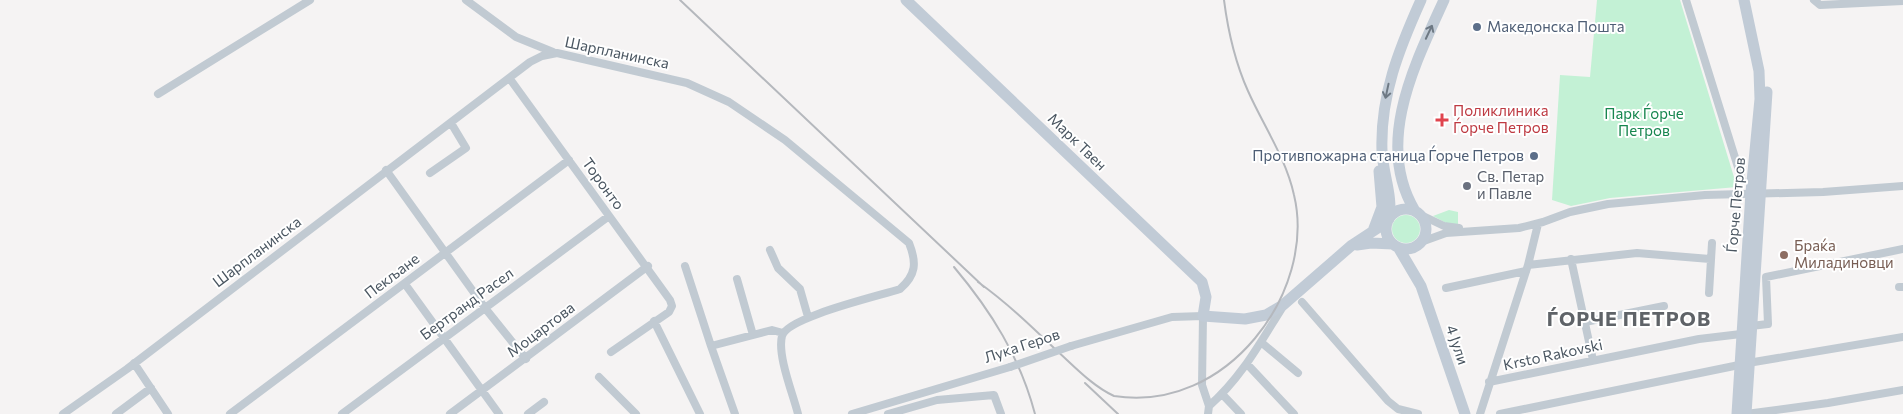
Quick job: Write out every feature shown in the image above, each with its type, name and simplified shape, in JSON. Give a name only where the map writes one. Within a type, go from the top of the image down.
[{"type":"street","points":[[158,94],[310,0]]},
{"type":"street","points":[[466,0],[516,37],[557,53]]},
{"type":"street","name":"Марк Твен","points":[[906,0],[1202,282],[1206,297],[1203,316]]},
{"type":"street","points":[[1372,231],[1382,207],[1379,170],[1388,86],[1397,56],[1421,0]]},
{"type":"street","points":[[1419,243],[1426,227],[1407,198],[1399,175],[1399,131],[1412,73],[1444,0]]},
{"type":"street","points":[[1686,0],[1742,180]]},
{"type":"street","name":"Ѓорче Петров","points":[[1737,414],[1751,326],[1760,99],[1759,71],[1744,0]]},
{"type":"street","name":"Ѓорче Петров","points":[[1746,414],[1742,334],[1756,192],[1768,100],[1758,28],[1751,0]]},
{"type":"street","points":[[1814,0],[1820,5],[1903,0]]},
{"type":"street","name":"Шарпланинска","points":[[64,414],[510,78],[536,59],[557,53],[687,83],[729,102],[785,140],[909,244],[914,256],[914,266],[911,280],[900,289],[808,317],[789,326],[782,333]]},
{"type":"street","name":"Торонто","points":[[510,78],[609,216],[648,266],[670,300],[672,306],[669,312],[654,321]]},
{"type":"street","points":[[430,173],[466,148],[451,123]]},
{"type":"street","points":[[1382,152],[1390,197],[1387,234],[1396,246],[1409,249],[1419,243],[1446,233],[1519,228],[1538,224],[1570,212],[1608,204],[1756,192],[1823,192],[1903,186]]},
{"type":"street","name":"Пекљане","points":[[230,414],[569,160]]},
{"type":"street","points":[[386,170],[485,308],[526,359]]},
{"type":"street","points":[[1388,221],[1400,210],[1418,213],[1444,226],[1473,230]]},
{"type":"street","name":"Бертранд Расел","points":[[342,414],[609,216]]},
{"type":"street","name":"Лука Геров","points":[[852,414],[1071,346],[1172,318],[1203,316],[1246,319],[1266,316],[1283,305],[1344,252],[1388,221]]},
{"type":"street","points":[[1480,414],[1527,268],[1538,224]]},
{"type":"street","name":"Лука Геров","points":[[1344,252],[1362,243],[1396,246]]},
{"type":"street","name":"4 Јули","points":[[1419,243],[1416,263],[1421,286],[1465,414]]},
{"type":"street","points":[[1709,293],[1712,243]]},
{"type":"street","name":"4 Јули","points":[[1396,246],[1421,286]]},
{"type":"street","points":[[1751,326],[1768,324],[1766,277],[1903,249]]},
{"type":"street","points":[[770,250],[778,268],[800,288],[808,317]]},
{"type":"street","points":[[1446,288],[1571,259],[1637,253],[1710,258]]},
{"type":"street","points":[[1571,259],[1593,360]]},
{"type":"street","name":"Моцартова","points":[[450,414],[648,266]]},
{"type":"street","points":[[685,266],[735,414]]},
{"type":"street","points":[[738,279],[752,335]]},
{"type":"street","points":[[405,284],[499,414]]},
{"type":"street","points":[[1302,302],[1398,412],[1418,414]]},
{"type":"street","points":[[1208,410],[1247,364],[1262,343],[1283,305]]},
{"type":"street","points":[[1585,322],[1664,306]]},
{"type":"street","points":[[1203,316],[1202,386],[1208,410]]},
{"type":"street","points":[[611,352],[654,321],[700,414]]},
{"type":"street","points":[[711,346],[772,330],[782,333],[782,352],[798,414]]},
{"type":"street","name":"Krsto Rakovski","points":[[1489,382],[1699,339],[1742,334]]},
{"type":"street","points":[[1500,414],[1744,364],[1903,338]]},
{"type":"street","points":[[1262,343],[1298,373]]},
{"type":"street","points":[[134,363],[168,414]]},
{"type":"street","points":[[1247,364],[1294,414]]},
{"type":"street","points":[[599,377],[636,414]]},
{"type":"street","points":[[116,414],[151,388]]},
{"type":"street","points":[[1746,414],[1828,403],[1903,390]]},
{"type":"street","points":[[1222,394],[1241,414]]},
{"type":"street","points":[[888,414],[937,400],[994,395],[1000,414]]},
{"type":"street","points":[[528,414],[544,402]]},
{"type":"green space","name":"Парк Ѓорче Петров","points":[[1597,0],[1680,0],[1737,187],[1610,198],[1571,206],[1552,200],[1560,75],[1590,77]]},
{"type":"green space","points":[[1449,210],[1458,212],[1458,224],[1448,224],[1433,216]]},
{"type":"green space","points":[[1406,215],[1416,219],[1420,229],[1416,239],[1406,243],[1396,239],[1392,229],[1396,219]]},
{"type":"railway","points":[[680,0],[984,287]]},
{"type":"railway","points":[[978,282],[1018,314],[1083,375],[1098,387],[1114,396],[1155,396],[1193,386],[1227,366],[1255,338],[1277,306],[1291,269],[1298,232],[1294,195],[1286,168],[1239,69],[1230,35],[1224,0]]},
{"type":"railway","points":[[954,267],[992,318],[1013,354],[1029,393],[1035,414]]},
{"type":"railway","points":[[1085,383],[1118,414]]},
{"type":"place","name":"Македонска Пошта","points":[[1477,27]]},
{"type":"place","name":"Поликлиника Ѓорче Петров","points":[[1442,120]]},
{"type":"place","name":"Противпожарна станица Ѓорче Петров","points":[[1534,156]]},
{"type":"place","name":"Св. Петар и Павле","points":[[1467,186]]},
{"type":"place","name":"Браќа Миладиновци","points":[[1784,255]]},
{"type":"district","name":"ЃОРЧЕ ПЕТРОВ","points":[[1629,319]]}]
